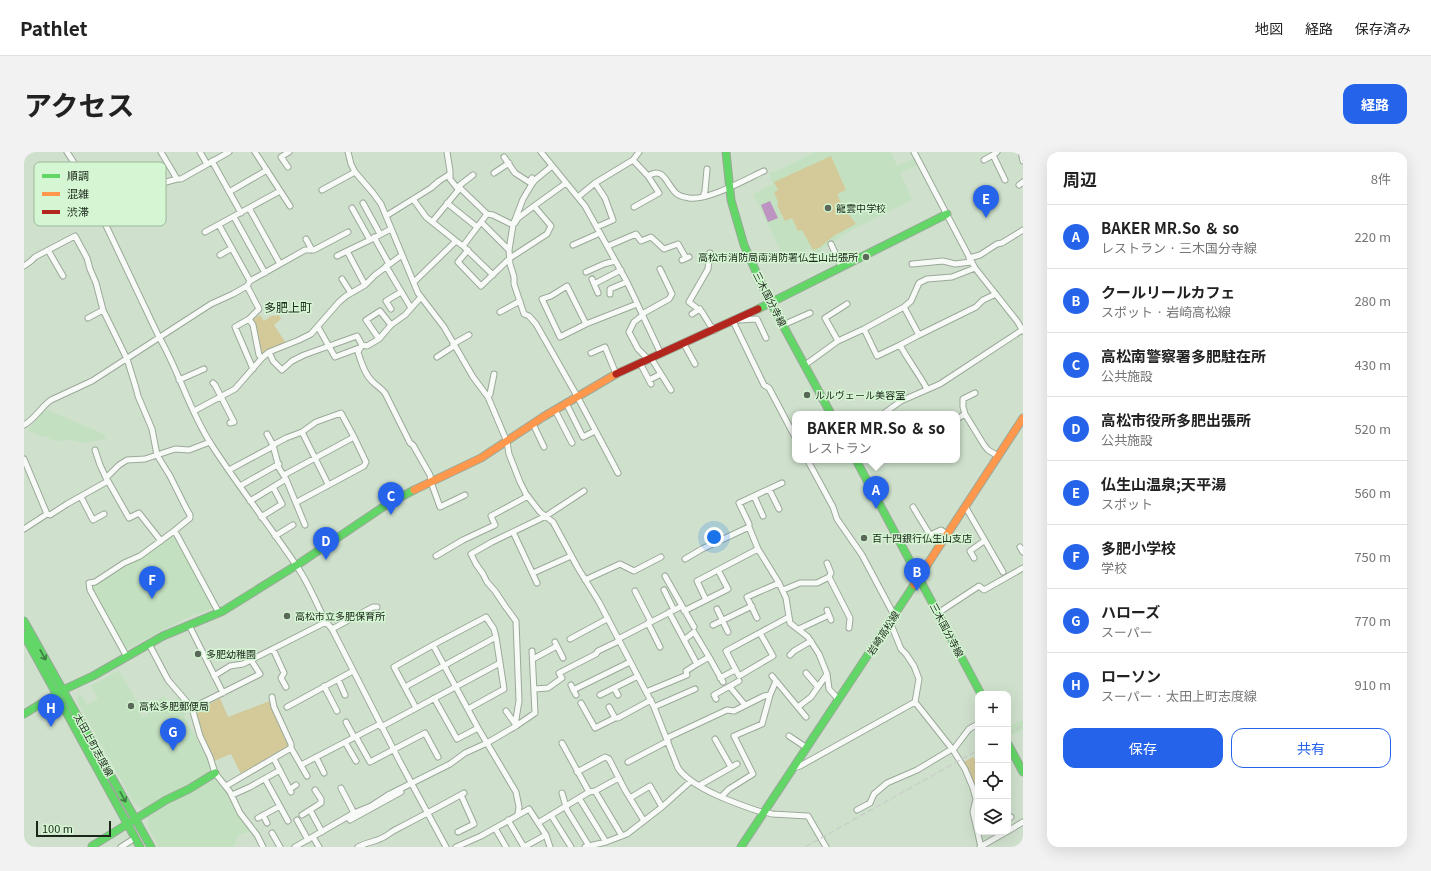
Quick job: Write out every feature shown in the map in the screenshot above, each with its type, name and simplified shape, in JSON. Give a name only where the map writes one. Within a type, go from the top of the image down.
[{"type":"main road","name":"三木国分寺線","points":[[726,152],[729,187],[737,224],[744,245],[783,326],[829,411]]},
{"type":"main road","points":[[25,713],[63,690],[93,676],[149,644],[219,613],[296,565],[386,505],[482,458],[577,396],[616,374],[715,330],[947,214]]},
{"type":"main road","name":"岩崎高松線","points":[[741,847],[1023,418]]},
{"type":"main road","name":"三木国分寺線","points":[[858,463],[979,691]]},
{"type":"main road","name":"太田上町志度線","points":[[24,621],[151,847]]},
{"type":"main road","name":"太田上町志度線","points":[[24,635],[140,847]]},
{"type":"main road","points":[[1011,750],[1023,772]]},
{"type":"main road","points":[[92,846],[166,800],[189,789],[215,773]]},
{"type":"street","points":[[67,152],[74,162]]},
{"type":"street","points":[[161,152],[177,179]]},
{"type":"street","points":[[200,152],[229,192],[241,213]]},
{"type":"street","points":[[166,182],[181,179],[209,163],[220,154],[229,152]]},
{"type":"street","points":[[255,152],[290,206]]},
{"type":"street","points":[[288,167],[281,157],[289,152]]},
{"type":"street","points":[[348,152],[355,172],[381,204],[421,297],[444,327],[473,377],[488,397],[507,442],[509,454],[520,482],[540,512],[558,528],[571,556],[608,619],[651,700],[681,773],[691,781],[721,797],[764,812],[772,814],[808,816],[826,847]]},
{"type":"street","points":[[447,152],[450,179],[459,189],[487,214],[513,225]]},
{"type":"street","points":[[578,197],[595,183],[633,160],[639,152]]},
{"type":"street","points":[[888,411],[901,402],[940,384],[1023,330],[1018,321],[970,260],[914,152]]},
{"type":"street","points":[[1021,152],[1023,161]]},
{"type":"street","points":[[542,153],[578,197],[597,227],[621,270],[661,354]]},
{"type":"street","points":[[984,160],[993,154],[1005,180]]},
{"type":"street","points":[[504,157],[515,172],[529,182],[532,178],[551,165]]},
{"type":"street","points":[[633,160],[648,176],[659,193],[634,207]]},
{"type":"street","points":[[494,173],[509,163]]},
{"type":"street","points":[[551,165],[532,184],[523,199],[513,225],[509,250],[514,284],[524,314],[529,316],[536,324],[577,396],[618,473]]},
{"type":"street","points":[[703,197],[707,169]]},
{"type":"street","points":[[229,192],[267,170]]},
{"type":"street","points":[[648,176],[653,172],[658,173],[662,175],[676,194],[692,198],[703,197],[764,171]]},
{"type":"street","points":[[322,190],[355,172]]},
{"type":"street","points":[[386,216],[450,174]]},
{"type":"street","points":[[432,222],[459,189],[460,185],[472,175]]},
{"type":"street","points":[[513,225],[518,218],[566,183]]},
{"type":"street","points":[[595,183],[605,198],[613,220],[597,227]]},
{"type":"street","points":[[205,232],[280,191]]},
{"type":"street","points":[[413,199],[426,218],[465,248],[493,275]]},
{"type":"street","points":[[363,203],[380,234]]},
{"type":"street","points":[[447,203],[477,227]]},
{"type":"street","points":[[487,214],[477,227],[458,262],[481,286],[510,258],[547,234],[551,226],[534,206]]},
{"type":"street","points":[[249,208],[280,264]]},
{"type":"street","points":[[352,208],[372,239],[411,308]]},
{"type":"street","points":[[234,217],[265,273]]},
{"type":"street","points":[[481,222],[509,250]]},
{"type":"street","points":[[219,225],[232,248],[259,309],[249,319],[235,327],[253,369]]},
{"type":"street","points":[[106,226],[210,442],[296,565],[326,622],[332,629],[393,750],[446,847]]},
{"type":"street","points":[[337,256],[391,229]]},
{"type":"street","points":[[912,264],[943,261],[955,264],[970,260],[1023,230]]},
{"type":"street","points":[[24,425],[28,423],[51,400],[92,381],[139,350],[160,339],[211,304],[234,294],[248,283],[305,250],[312,250],[348,232]]},
{"type":"street","points":[[608,246],[635,232],[642,243],[651,237],[664,249],[678,244],[686,258]]},
{"type":"street","points":[[573,245],[579,239],[600,233]]},
{"type":"street","points":[[24,266],[35,257],[75,236],[87,258],[96,283],[103,310],[127,359],[138,396],[152,429],[157,455],[170,476],[190,515],[190,518],[140,556],[124,563],[95,582],[89,583],[90,590],[127,657]]},
{"type":"street","points":[[306,239],[312,250]]},
{"type":"street","points":[[414,282],[456,241]]},
{"type":"street","points":[[831,244],[841,266]]},
{"type":"street","points":[[220,255],[232,248]]},
{"type":"street","points":[[48,250],[63,276]]},
{"type":"street","points":[[347,252],[365,285]]},
{"type":"street","points":[[710,253],[708,269],[689,302],[700,309],[715,330]]},
{"type":"street","points":[[194,411],[222,398],[236,389],[262,358],[269,352],[311,334],[339,302],[365,285],[387,265],[402,255]]},
{"type":"street","points":[[586,272],[615,261]]},
{"type":"street","points":[[805,365],[838,341],[864,329],[904,307],[912,301],[919,283],[927,279],[952,277],[975,268]]},
{"type":"street","points":[[660,269],[672,294],[669,299],[642,314],[634,322],[629,332],[638,349],[650,359],[671,390]]},
{"type":"street","points":[[598,293],[593,282],[621,270]]},
{"type":"street","points":[[342,279],[351,293]]},
{"type":"street","points":[[610,294],[610,289],[627,282]]},
{"type":"street","points":[[586,324],[567,286],[551,296],[542,299],[560,337],[586,324],[637,304]]},
{"type":"street","points":[[391,309],[386,301],[401,292]]},
{"type":"street","points":[[864,329],[877,356],[976,307],[983,300],[996,294]]},
{"type":"street","points":[[318,327],[335,357],[367,346],[379,339],[391,325],[405,315],[421,297]]},
{"type":"street","points":[[500,312],[520,301]]},
{"type":"street","points":[[838,341],[825,318],[847,304]]},
{"type":"street","points":[[904,307],[919,335]]},
{"type":"street","points":[[692,314],[700,309]]},
{"type":"street","points":[[88,318],[103,310]]},
{"type":"street","points":[[379,339],[366,320],[380,311],[391,325]]},
{"type":"street","points":[[783,326],[810,312]]},
{"type":"street","points":[[249,319],[262,358]]},
{"type":"street","points":[[766,338],[757,319],[734,320],[764,385],[769,388],[792,431]]},
{"type":"street","points":[[437,357],[469,335]]},
{"type":"street","points":[[269,352],[274,361],[282,370],[292,361],[304,355],[357,336],[361,347],[358,352],[361,362],[372,381],[385,393],[410,443],[413,445],[430,475],[440,507],[465,495]]},
{"type":"street","points":[[684,344],[695,364]]},
{"type":"street","points":[[900,344],[910,363],[918,372],[927,389]]},
{"type":"street","points":[[591,353],[605,348],[616,374]]},
{"type":"street","points":[[640,363],[650,382],[661,374]]},
{"type":"street","points":[[179,380],[204,369]]},
{"type":"street","points":[[488,397],[494,374]]},
{"type":"street","points":[[213,383],[216,385],[234,422],[230,423]]},
{"type":"street","points":[[975,393],[963,400],[965,414],[988,450],[998,456]]},
{"type":"street","points":[[566,403],[584,437],[595,431]]},
{"type":"street","points":[[555,410],[572,444]]},
{"type":"street","points":[[229,470],[286,438],[302,432],[316,422],[342,413],[366,462],[364,466],[297,502]]},
{"type":"street","points":[[960,417],[965,414]]},
{"type":"street","points":[[533,424],[544,447]]},
{"type":"street","points":[[302,432],[328,484]]},
{"type":"street","points":[[267,434],[297,502],[305,525]]},
{"type":"street","points":[[250,501],[273,487],[285,477],[354,437]]},
{"type":"street","points":[[24,529],[47,514],[50,515],[81,497],[107,479],[118,465],[127,460],[145,459],[175,449],[190,450],[210,442]]},
{"type":"street","points":[[95,450],[107,479],[129,518],[139,513],[161,541]]},
{"type":"street","points":[[24,459],[47,514]]},
{"type":"street","points":[[811,463],[833,507],[837,519],[862,555],[894,615]]},
{"type":"street","points":[[240,486],[279,464]]},
{"type":"street","points":[[782,483],[739,503],[749,524],[748,527],[758,549],[783,590],[792,625],[808,637],[827,674],[829,688],[839,700]]},
{"type":"street","points":[[261,517],[282,504],[273,487]]},
{"type":"street","points":[[769,489],[779,508]]},
{"type":"street","points":[[516,726],[518,701],[516,621],[495,590],[487,582],[471,554],[492,542],[546,516],[584,491]]},
{"type":"street","points":[[436,556],[495,525],[491,516],[528,496]]},
{"type":"street","points":[[754,496],[763,516]]},
{"type":"street","points":[[81,497],[93,520],[104,514]]},
{"type":"street","points":[[965,506],[1003,572]]},
{"type":"street","points":[[913,507],[930,535],[941,530],[947,534]]},
{"type":"street","points":[[275,536],[292,525]]},
{"type":"street","points":[[685,559],[702,549],[748,527]]},
{"type":"street","points":[[174,531],[193,562],[219,613]]},
{"type":"street","points":[[514,534],[537,583]]},
{"type":"street","points":[[974,558],[970,551],[984,541]]},
{"type":"street","points":[[706,600],[697,582],[758,549]]},
{"type":"street","points":[[533,573],[571,556]]},
{"type":"street","points":[[585,580],[620,564],[634,571],[662,557]]},
{"type":"street","points":[[827,563],[831,573],[830,577],[850,618],[848,628]]},
{"type":"street","points":[[938,613],[979,586],[984,590],[1023,568]]},
{"type":"street","points":[[535,689],[548,688],[562,678],[559,673],[672,611],[706,600],[728,589],[718,570]]},
{"type":"street","points":[[664,576],[694,627]]},
{"type":"street","points":[[783,590],[800,583],[817,583],[830,577]]},
{"type":"street","points":[[757,618],[747,597],[779,583]]},
{"type":"street","points":[[664,590],[684,640],[696,664]]},
{"type":"street","points":[[635,591],[660,647]]},
{"type":"street","points":[[332,629],[374,606],[377,607]]},
{"type":"street","points":[[714,626],[752,606]]},
{"type":"street","points":[[717,609],[728,632]]},
{"type":"street","points":[[799,629],[829,615]]},
{"type":"street","points":[[416,708],[394,667],[486,617],[494,629],[496,637],[504,689],[468,709]]},
{"type":"street","points":[[760,633],[773,656],[739,676],[726,652],[760,633],[789,617]]},
{"type":"street","points":[[570,639],[608,619]]},
{"type":"street","points":[[214,676],[230,666],[243,664],[326,622]]},
{"type":"street","points":[[890,622],[901,649],[914,666],[919,679],[915,702],[953,749],[965,769],[976,799]]},
{"type":"street","points":[[189,625],[223,693]]},
{"type":"street","points":[[684,640],[694,632],[721,680],[735,670]]},
{"type":"street","points":[[405,688],[496,637]]},
{"type":"street","points":[[790,655],[794,651],[811,642]]},
{"type":"street","points":[[149,644],[168,680],[192,708],[200,736],[210,757],[215,773],[232,795],[240,813],[257,835],[262,847]]},
{"type":"street","points":[[533,659],[556,644],[563,658]]},
{"type":"street","points":[[433,645],[478,728],[516,792],[520,807],[518,814]]},
{"type":"street","points":[[273,649],[284,673],[281,678],[286,687]]},
{"type":"street","points":[[350,820],[450,764],[465,753],[487,743],[535,713],[532,651]]},
{"type":"street","points":[[646,692],[687,675],[686,671],[709,657]]},
{"type":"street","points":[[192,708],[260,674],[251,660]]},
{"type":"street","points":[[573,690],[630,662]]},
{"type":"street","points":[[301,765],[416,708],[500,663]]},
{"type":"street","points":[[287,707],[304,699],[304,694],[324,686],[353,671]]},
{"type":"street","points":[[806,673],[818,688]]},
{"type":"street","points":[[798,707],[811,697],[827,674]]},
{"type":"street","points":[[600,695],[638,676]]},
{"type":"street","points":[[772,676],[806,717]]},
{"type":"street","points":[[338,679],[346,695]]},
{"type":"street","points":[[721,797],[729,789],[753,774],[734,736],[762,724],[776,681]]},
{"type":"street","points":[[716,699],[714,695],[739,682]]},
{"type":"street","points":[[324,686],[337,711]]},
{"type":"street","points":[[730,687],[745,705]]},
{"type":"street","points":[[614,688],[618,695]]},
{"type":"street","points":[[654,707],[695,689]]},
{"type":"street","points":[[628,762],[667,740],[727,710],[734,711],[764,696],[770,696]]},
{"type":"street","points":[[272,697],[274,707],[291,748],[307,776]]},
{"type":"street","points":[[434,698],[457,739],[478,728]]},
{"type":"street","points":[[581,703],[595,728],[618,718],[651,700]]},
{"type":"street","points":[[793,768],[800,766],[915,702]]},
{"type":"street","points":[[609,707],[615,718]]},
{"type":"street","points":[[506,711],[516,726]]},
{"type":"street","points":[[346,722],[370,762],[425,733],[438,757]]},
{"type":"street","points":[[857,810],[870,803],[874,794],[887,783],[917,770],[953,749],[969,729],[975,726]]},
{"type":"street","points":[[789,736],[807,748]]},
{"type":"street","points":[[715,739],[731,767]]},
{"type":"street","points":[[345,742],[356,761]]},
{"type":"street","points":[[562,743],[577,772],[592,791],[622,836]]},
{"type":"street","points":[[226,786],[291,748]]},
{"type":"street","points":[[316,757],[324,773]]},
{"type":"street","points":[[577,772],[605,758],[609,758],[644,821]]},
{"type":"street","points":[[274,759],[290,791],[296,785]]},
{"type":"street","points":[[700,785],[737,764]]},
{"type":"street","points":[[232,795],[280,770]]},
{"type":"street","points":[[538,823],[592,791],[619,778]]},
{"type":"street","points":[[265,779],[288,821]]},
{"type":"street","points":[[562,793],[566,806],[587,846],[606,842],[622,836],[662,807],[691,781]]},
{"type":"street","points":[[295,847],[354,813],[371,806],[388,795],[412,785]]},
{"type":"street","points":[[630,798],[650,786],[662,807]]},
{"type":"street","points":[[341,788],[354,813]]},
{"type":"street","points":[[302,815],[321,803],[321,799],[315,790]]},
{"type":"street","points":[[358,847],[385,836],[463,794],[474,824],[458,832]]},
{"type":"street","points":[[580,798],[606,842]]},
{"type":"street","points":[[267,823],[261,817],[280,806]]},
{"type":"street","points":[[456,847],[481,836],[528,809],[546,835],[550,847]]},
{"type":"street","points":[[310,810],[322,832]]},
{"type":"street","points":[[551,815],[571,847]]},
{"type":"street","points":[[297,820],[319,847]]},
{"type":"street","points":[[508,820],[524,847],[546,835]]},
{"type":"street","points":[[1011,829],[1023,822]]},
{"type":"street","points":[[495,828],[506,847]]},
{"type":"street","points":[[272,833],[280,847]]},
{"type":"street","points":[[979,835],[981,847],[1000,835]]},
{"type":"street","points":[[121,847],[135,838]]},
{"type":"shaded area","name":"龍雲中学校","points":[[815,152],[891,152],[897,166],[915,158],[919,165],[900,172],[912,200],[846,233],[817,253],[809,248],[786,262],[753,194],[773,184],[769,173],[781,169]]},
{"type":"shaded area","points":[[831,156],[846,190],[837,194],[844,210],[856,224],[835,235],[819,248],[813,250],[802,230],[798,231],[792,218],[785,221],[777,205],[778,202],[774,192],[778,190],[774,182]]},
{"type":"shaded area","points":[[770,201],[778,218],[768,222],[761,205]]},
{"type":"shaded area","points":[[260,315],[264,321],[271,316],[279,315],[281,319],[274,325],[286,343],[262,355],[252,320]]},
{"type":"shaded area","points":[[45,409],[104,434],[106,439],[85,443],[71,440],[52,440],[27,430]]},
{"type":"shaded area","points":[[171,535],[175,536],[213,608],[186,618],[125,650],[91,590],[90,584],[98,583],[107,575]]},
{"type":"shaded area","points":[[119,670],[140,707],[142,718],[149,714],[146,706],[164,696],[169,703],[178,698],[187,713],[184,715],[208,761],[214,779],[227,792],[240,818],[252,831],[238,835],[234,847],[159,847],[149,829],[148,819],[141,808],[134,803],[77,701],[80,693],[87,705],[98,699],[91,685]]},
{"type":"shaded area","points":[[220,698],[228,717],[270,701],[289,747],[241,774],[231,754],[214,761],[201,736],[195,712]]},
{"type":"shaded area","points":[[1023,720],[1023,730],[1011,735],[1011,726]]},
{"type":"shaded area","points":[[973,757],[975,759],[975,791],[962,763]]},
{"type":"railway","points":[[1011,732],[1023,726]]},
{"type":"railway","points":[[805,847],[975,752]]},
{"type":"traffic: fast","points":[[726,152],[731,200],[744,245],[766,294],[829,411]]},
{"type":"traffic: fast","points":[[758,309],[947,214]]},
{"type":"traffic: fast","points":[[858,463],[979,691]]},
{"type":"traffic: fast","points":[[24,714],[63,690],[93,676],[163,636],[223,611],[300,563],[386,505],[414,490]]},
{"type":"traffic: fast","points":[[741,847],[914,585]]},
{"type":"traffic: fast","points":[[24,621],[151,847]]},
{"type":"traffic: fast","points":[[24,635],[140,847]]},
{"type":"traffic: fast","points":[[1011,750],[1023,772]]},
{"type":"traffic: fast","points":[[92,846],[166,800],[189,789],[215,773]]},
{"type":"traffic: slow","points":[[414,490],[481,458],[543,417],[616,374]]},
{"type":"traffic: slow","points":[[914,585],[1023,418]]},
{"type":"traffic: jam","points":[[616,374],[758,309]]},
{"type":"place","name":"龍雲中学校","points":[[828,208]]},
{"type":"place","name":"仏生山温泉;天平湯","points":[[986,218]]},
{"type":"place","name":"高松市消防局南消防署仏生山出張所","points":[[866,257]]},
{"type":"place","name":"ルルヴェール美容室","points":[[807,395]]},
{"type":"place","name":"BAKER MR.So ＆ so","points":[[876,509]]},
{"type":"place","name":"高松南警察署多肥駐在所","points":[[391,515]]},
{"type":"place","name":"百十四銀行仏生山支店","points":[[864,538]]},
{"type":"place","name":"高松市役所多肥出張所","points":[[326,560]]},
{"type":"place","name":"クールリールカフェ","points":[[917,591]]},
{"type":"place","name":"多肥小学校","points":[[152,599]]},
{"type":"place","name":"高松市立多肥保育所","points":[[287,616]]},
{"type":"place","name":"多肥幼稚園","points":[[198,654]]},
{"type":"place","name":"高松多肥郵便局","points":[[131,706]]},
{"type":"place","name":"ローソン","points":[[51,727]]},
{"type":"place","name":"ハローズ","points":[[173,751]]},
{"type":"district","name":"多肥上町","points":[[288,308]]}]
